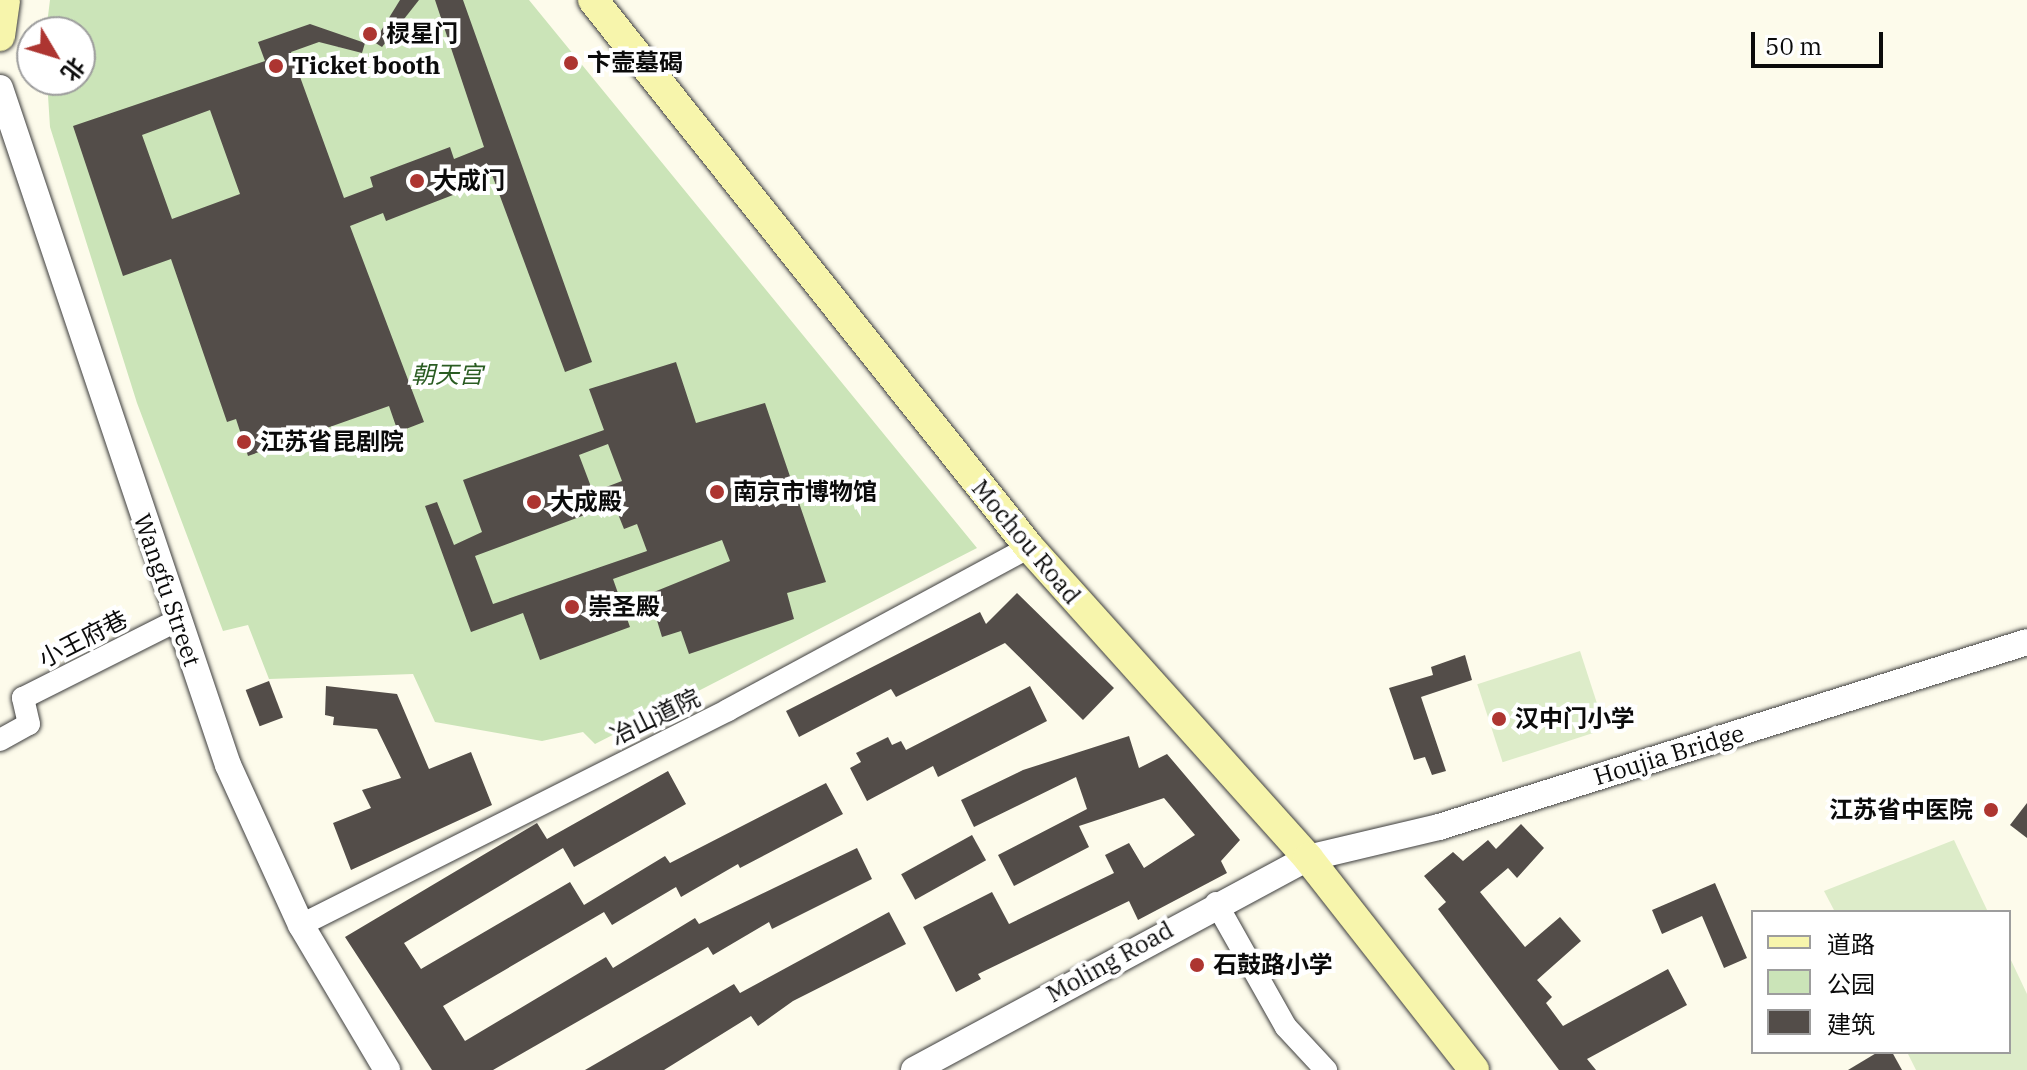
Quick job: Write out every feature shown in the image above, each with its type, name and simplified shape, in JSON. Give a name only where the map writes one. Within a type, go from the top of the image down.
[{"type":"main road","name":"Mochou Road","points":[[593,0],[1029,547],[1308,858],[1474,1070]]},
{"type":"main road","points":[[0,36],[4,1]]},
{"type":"street","name":"Wangfu Street","points":[[0,88],[176,621],[228,765],[301,925],[387,1070]]},
{"type":"street","name":"冶山道院","points":[[301,925],[728,710],[1029,547]]},
{"type":"street","name":"小王府巷","points":[[0,740],[29,724],[23,698],[176,621]]},
{"type":"street","name":"Houjia Bridge","points":[[1308,858],[1439,827],[2027,642]]},
{"type":"street","name":"Moling Road","points":[[914,1070],[1216,903],[1308,858]]},
{"type":"street","points":[[1216,903],[1286,1027],[1326,1070]]},
{"type":"green space","name":"朝天宫","points":[[50,0],[529,0],[977,548],[595,744],[583,732],[542,741],[435,722],[413,674],[269,679],[248,625],[223,631],[137,403],[50,127],[48,96],[96,96],[96,16],[48,16]]},
{"type":"green space","points":[[1580,651],[1605,729],[1503,762],[1477,684]]},
{"type":"green space","points":[[1954,840],[1987,910],[1834,910],[1824,891]]},
{"type":"green space","points":[[2011,960],[2027,994],[2027,1070],[1916,1070],[1908,1054],[2011,1054]]},
{"type":"building","points":[[400,0],[419,0],[382,47],[374,42]]},
{"type":"building","points":[[435,0],[463,0],[592,362],[565,372],[491,172],[464,184],[466,190],[386,221],[383,213],[350,226],[424,422],[398,432],[389,406],[248,456],[236,419],[227,422],[171,259],[123,276],[73,126],[265,61],[258,42],[310,24],[365,43],[362,53],[319,42],[291,52],[344,198],[373,187],[370,177],[450,147],[454,159],[484,147]],"holes":[[[210,110],[240,194],[172,219],[142,135]]]},
{"type":"building","name":"南京市博物馆","points":[[676,362],[696,423],[765,403],[826,582],[787,593],[794,619],[689,654],[681,631],[662,637],[649,594],[730,561],[722,540],[613,579],[630,627],[540,660],[523,613],[471,632],[425,506],[437,502],[454,545],[482,532],[463,480],[604,430],[589,389]],"holes":[[[608,444],[622,481],[593,492],[579,455]],[[614,504],[624,529],[637,524],[647,551],[493,604],[475,556]]]},
{"type":"building","points":[[1017,593],[1114,688],[1083,720],[1005,643],[896,697],[891,689],[799,737],[786,711],[980,612],[986,624]]},
{"type":"building","points":[[1465,655],[1472,680],[1421,697],[1446,771],[1432,775],[1425,757],[1414,760],[1389,688],[1433,675],[1431,667]]},
{"type":"building","points":[[269,681],[283,717],[260,726],[246,690]]},
{"type":"building","points":[[326,686],[397,694],[429,769],[471,752],[492,805],[351,870],[333,823],[371,808],[362,790],[401,778],[377,729],[333,725],[334,717],[325,715]]},
{"type":"building","points":[[1030,686],[1047,721],[938,777],[933,766],[867,801],[850,768],[861,762],[856,753],[888,737],[892,745],[901,741],[906,750]]},
{"type":"building","points":[[1129,736],[1139,768],[1167,754],[1240,840],[1221,861],[1227,873],[1138,920],[1129,901],[978,974],[981,979],[956,992],[923,927],[992,892],[1009,924],[1114,873],[1105,855],[1129,843],[1144,868],[1195,835],[1164,798],[1079,826],[1089,847],[1014,886],[998,855],[1087,809],[1076,777],[974,827],[961,800],[1023,770]]},
{"type":"building","points":[[668,771],[686,804],[574,867],[563,848],[404,943],[421,969],[570,882],[584,905],[665,856],[670,863],[826,783],[843,814],[740,868],[738,864],[681,897],[676,887],[612,925],[604,912],[443,1006],[465,1041],[606,957],[613,968],[695,918],[699,924],[857,848],[872,879],[772,929],[769,922],[713,955],[708,947],[493,1070],[432,1070],[345,937],[537,823],[547,839]]},
{"type":"building","points":[[2027,803],[2027,838],[2010,825]]},
{"type":"building","points":[[1521,824],[1544,848],[1517,878],[1508,868],[1480,892],[1525,947],[1560,917],[1581,941],[1537,980],[1552,997],[1546,1003],[1563,1026],[1668,969],[1687,1005],[1587,1059],[1596,1070],[1559,1070],[1438,909],[1446,902],[1424,876],[1453,852],[1463,861],[1488,840],[1496,849]]},
{"type":"building","points":[[972,835],[986,860],[915,900],[901,874]]},
{"type":"building","points":[[1715,883],[1747,958],[1724,968],[1702,916],[1662,934],[1652,910]]},
{"type":"building","points":[[889,912],[906,944],[793,1001],[758,1026],[751,1016],[664,1070],[585,1070],[734,984],[740,993]]},
{"type":"building","points":[[1875,1054],[1893,1054],[1902,1070],[1848,1070]]},
{"type":"place","name":"棂星门","points":[[370,34]]},
{"type":"place","name":"卞壸墓碣","points":[[571,63]]},
{"type":"place","name":"Ticket booth","points":[[276,66]]},
{"type":"place","name":"大成门","points":[[417,181]]},
{"type":"place","name":"江苏省昆剧院","points":[[244,442]]},
{"type":"place","name":"南京市博物馆","points":[[717,492]]},
{"type":"place","name":"大成殿","points":[[534,502]]},
{"type":"place","name":"崇圣殿","points":[[572,607]]},
{"type":"place","name":"汉中门小学","points":[[1499,719]]},
{"type":"place","name":"江苏省中医院","points":[[1991,810]]},
{"type":"place","name":"石鼓路小学","points":[[1197,965]]}]
